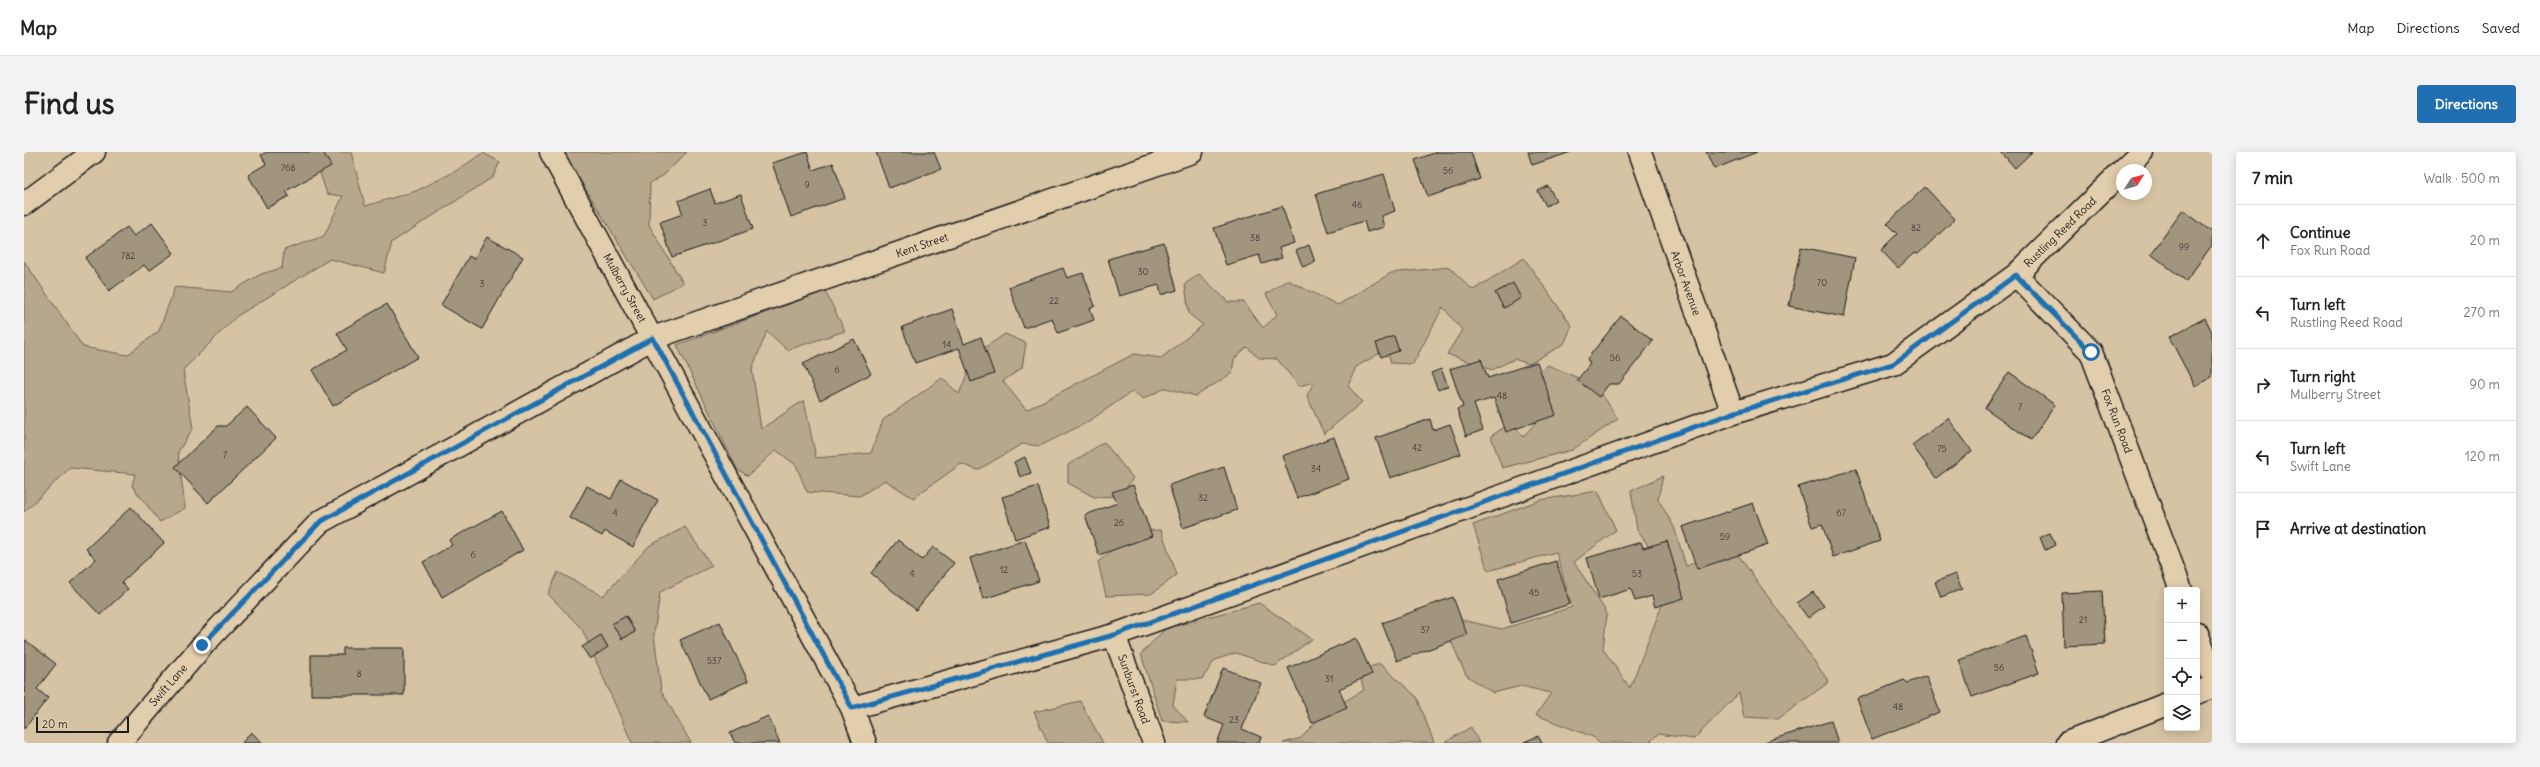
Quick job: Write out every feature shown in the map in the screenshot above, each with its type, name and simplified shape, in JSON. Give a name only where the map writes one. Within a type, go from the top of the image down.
[{"type":"street","points":[[24,204],[94,152]]},
{"type":"street","name":"Mulberry Street","points":[[550,152],[653,338],[852,708],[866,743]]},
{"type":"street","name":"Kent Street","points":[[653,338],[1192,152]]},
{"type":"street","name":"Arbor Avenue","points":[[1640,152],[1733,413]]},
{"type":"street","name":"Rustling Reed Road","points":[[2130,164],[2142,152]]},
{"type":"street","name":"Rustling Reed Road","points":[[852,708],[1114,635],[1733,413],[1893,364],[2016,275],[2116,178]]},
{"type":"street","name":"Fox Run Road","points":[[2016,275],[2091,352],[2180,587]]},
{"type":"street","name":"Swift Lane","points":[[119,743],[202,645],[320,522],[653,338]]},
{"type":"street","name":"Sunburst Road","points":[[1114,635],[1154,743]]},
{"type":"street","points":[[2200,641],[2212,673]]},
{"type":"street","points":[[2200,691],[2212,687]]},
{"type":"street","points":[[2067,743],[2164,705]]},
{"type":"shaded area","points":[[313,152],[351,152],[365,206],[416,191],[456,171],[483,153],[500,162],[493,177],[392,242],[384,273],[330,259],[237,316],[183,370],[193,428],[178,452],[185,508],[160,522],[132,486],[135,474],[70,468],[24,512],[24,261],[83,347],[127,355],[159,331],[175,287],[231,292],[261,274],[282,268],[284,250],[324,236],[343,196],[327,194]]},
{"type":"shaded area","points":[[563,152],[687,152],[664,175],[650,183],[649,225],[683,283],[653,299]]},
{"type":"shaded area","points":[[1524,258],[1572,326],[1564,344],[1529,364],[1514,359],[1492,370],[1447,354],[1462,330],[1443,307],[1413,364],[1391,363],[1387,349],[1356,367],[1348,386],[1362,402],[1324,434],[1307,396],[1314,382],[1299,386],[1277,359],[1259,358],[1247,347],[1234,359],[1232,373],[1196,396],[1166,388],[1143,399],[1133,391],[1086,423],[1040,446],[1022,444],[978,470],[961,464],[913,498],[885,480],[860,496],[807,492],[796,465],[776,450],[748,476],[737,469],[677,345],[825,291],[845,331],[787,350],[767,331],[752,369],[761,429],[804,400],[816,458],[871,453],[883,420],[942,378],[959,394],[975,354],[1005,334],[1026,343],[1022,368],[1003,381],[1026,410],[1134,354],[1161,358],[1203,325],[1189,314],[1185,284],[1199,274],[1228,302],[1244,302],[1263,328],[1277,315],[1266,294],[1287,280],[1338,305],[1391,273],[1449,267],[1473,290]]},
{"type":"shaded area","points":[[1548,365],[1597,386],[1618,419],[1572,450],[1502,468],[1491,436],[1512,422],[1523,437],[1544,413],[1528,381]]},
{"type":"shaded area","points":[[1104,442],[1133,478],[1121,496],[1094,497],[1068,483],[1068,465]]},
{"type":"shaded area","points":[[1663,476],[1658,499],[1674,527],[1686,566],[1734,549],[1829,682],[1778,719],[1744,717],[1739,693],[1694,739],[1658,734],[1649,743],[1601,743],[1593,737],[1536,715],[1551,693],[1521,686],[1493,693],[1466,675],[1451,641],[1462,620],[1502,629],[1572,607],[1556,552],[1488,571],[1473,525],[1540,500],[1598,491],[1616,530],[1574,562],[1607,613],[1603,649],[1630,688],[1672,579],[1637,530],[1631,491]]},
{"type":"shaded area","points":[[685,527],[712,566],[660,592],[654,634],[661,690],[691,743],[632,743],[582,629],[548,594],[558,572],[603,596],[649,546]]},
{"type":"shaded area","points":[[1161,530],[1177,575],[1151,594],[1106,596],[1098,562],[1134,531]]},
{"type":"shaded area","points":[[1259,603],[1312,639],[1275,666],[1236,653],[1215,660],[1202,679],[1177,679],[1173,705],[1188,722],[1162,721],[1141,654],[1165,629]]},
{"type":"shaded area","points":[[1380,664],[1417,697],[1434,743],[1283,743],[1301,738],[1324,713],[1364,690],[1358,670]]},
{"type":"shaded area","points":[[1080,701],[1103,743],[1048,743],[1034,712]]},
{"type":"shaded area","points":[[1471,727],[1479,743],[1444,743]]},
{"type":"building","points":[[267,152],[323,152],[331,166],[286,191],[289,196],[267,208],[248,175],[266,164],[261,155]]},
{"type":"building","points":[[807,152],[813,170],[833,163],[845,198],[791,217],[772,163]]},
{"type":"building","points":[[876,152],[934,152],[941,169],[889,188]]},
{"type":"building","points":[[1437,152],[1471,152],[1480,179],[1428,197],[1415,160]]},
{"type":"building","points":[[1528,152],[1571,152],[1532,165]]},
{"type":"building","points":[[1706,152],[1757,152],[1714,169]]},
{"type":"building","points":[[2001,152],[2032,152],[2015,168]]},
{"type":"building","points":[[1384,174],[1395,211],[1381,216],[1384,227],[1367,232],[1364,221],[1328,232],[1316,194]]},
{"type":"building","points":[[1548,186],[1556,200],[1546,206],[1538,191]]},
{"type":"building","points":[[1925,187],[1955,219],[1918,254],[1914,253],[1898,268],[1881,250],[1897,234],[1887,224]]},
{"type":"building","points":[[710,189],[715,203],[741,194],[753,229],[672,257],[660,222],[683,214],[678,201]]},
{"type":"building","points":[[1282,206],[1294,243],[1279,248],[1282,258],[1262,264],[1259,255],[1226,265],[1214,228]]},
{"type":"building","points":[[2183,210],[2212,232],[2212,245],[2186,281],[2151,254]]},
{"type":"building","points":[[152,223],[174,253],[149,271],[144,265],[109,291],[85,258],[127,227],[134,236]]},
{"type":"building","points":[[487,237],[523,257],[482,329],[441,305],[469,256],[474,259]]},
{"type":"building","points":[[1164,243],[1177,290],[1161,295],[1159,285],[1119,296],[1108,259]]},
{"type":"building","points":[[1309,245],[1315,262],[1303,267],[1296,251]]},
{"type":"building","points":[[1801,247],[1855,258],[1844,317],[1789,306]]},
{"type":"building","points":[[1063,268],[1067,278],[1083,273],[1095,306],[1090,308],[1094,320],[1058,333],[1052,318],[1024,328],[1009,287]]},
{"type":"building","points":[[1513,283],[1521,298],[1504,308],[1495,293]]},
{"type":"building","points":[[387,304],[418,357],[333,406],[312,370],[347,350],[337,333]]},
{"type":"building","points":[[952,309],[964,344],[981,337],[994,374],[971,382],[959,348],[915,363],[902,327]]},
{"type":"building","points":[[1621,316],[1653,341],[1619,384],[1609,384],[1599,397],[1577,380],[1590,364],[1587,359]]},
{"type":"building","points":[[2205,318],[2212,332],[2212,377],[2195,386],[2169,337]]},
{"type":"building","points":[[1394,336],[1399,351],[1381,357],[1376,343]]},
{"type":"building","points":[[854,339],[871,374],[820,400],[803,364]]},
{"type":"building","points":[[1481,359],[1488,378],[1537,362],[1556,415],[1506,432],[1494,398],[1474,404],[1483,430],[1466,436],[1457,409],[1463,407],[1450,369]]},
{"type":"building","points":[[1441,369],[1448,386],[1438,390],[1431,373]]},
{"type":"building","points":[[2009,372],[2055,405],[2031,440],[1985,408]]},
{"type":"building","points":[[247,407],[276,438],[208,503],[175,467],[218,426],[226,426]]},
{"type":"building","points":[[1948,418],[1972,451],[1936,478],[1912,445]]},
{"type":"building","points":[[1430,419],[1433,430],[1450,424],[1461,454],[1390,478],[1376,438]]},
{"type":"building","points":[[1334,437],[1349,479],[1297,498],[1282,456]]},
{"type":"building","points":[[1025,457],[1031,473],[1020,477],[1014,462]]},
{"type":"building","points":[[1224,467],[1237,510],[1183,528],[1169,485]]},
{"type":"building","points":[[1856,469],[1880,541],[1833,557],[1822,524],[1812,527],[1798,487]]},
{"type":"building","points":[[621,479],[658,500],[633,547],[605,531],[602,536],[570,518],[587,486],[611,499]]},
{"type":"building","points":[[1133,485],[1152,536],[1099,555],[1085,515],[1117,503],[1112,492]]},
{"type":"building","points":[[1038,486],[1050,527],[1015,539],[1002,497]]},
{"type":"building","points":[[1753,503],[1768,545],[1697,569],[1682,527]]},
{"type":"building","points":[[131,507],[164,543],[122,582],[128,589],[100,615],[70,583],[96,559],[86,549]]},
{"type":"building","points":[[502,511],[523,550],[442,597],[423,562],[452,545],[449,540]]},
{"type":"building","points":[[2050,533],[2056,545],[2045,550],[2040,537]]},
{"type":"building","points":[[898,540],[922,560],[933,547],[954,563],[916,610],[871,573]]},
{"type":"building","points":[[1025,540],[1039,581],[983,599],[970,558]]},
{"type":"building","points":[[1667,541],[1684,598],[1655,607],[1652,596],[1635,601],[1631,589],[1599,599],[1587,558],[1641,542],[1643,548]]},
{"type":"building","points":[[1556,561],[1570,604],[1511,623],[1498,579]]},
{"type":"building","points":[[1955,574],[1962,589],[1941,597],[1935,582]]},
{"type":"building","points":[[2102,591],[2105,644],[2064,646],[2062,593]]},
{"type":"building","points":[[1813,592],[1824,606],[1808,618],[1797,603]]},
{"type":"building","points":[[1453,597],[1467,635],[1397,661],[1382,623]]},
{"type":"building","points":[[626,616],[635,632],[622,639],[612,624]]},
{"type":"building","points":[[720,622],[748,681],[708,699],[680,640]]},
{"type":"building","points":[[601,635],[608,647],[590,659],[582,647]]},
{"type":"building","points":[[2026,636],[2039,673],[1972,697],[1959,660]]},
{"type":"building","points":[[1356,638],[1372,674],[1339,689],[1347,708],[1312,723],[1288,668]]},
{"type":"building","points":[[25,640],[56,664],[37,689],[48,698],[24,729]]},
{"type":"building","points":[[343,648],[404,648],[404,695],[311,695],[311,655],[343,655]]},
{"type":"building","points":[[1223,668],[1261,683],[1242,729],[1261,737],[1259,743],[1217,743],[1224,725],[1204,717]]},
{"type":"building","points":[[1926,676],[1940,712],[1872,739],[1857,699],[1904,680],[1908,683]]},
{"type":"building","points":[[768,716],[780,743],[735,743],[730,733]]},
{"type":"building","points":[[1831,721],[1838,743],[1764,743],[1764,742]]},
{"type":"building","points":[[251,732],[263,743],[242,743]]},
{"type":"building","points":[[1538,736],[1542,743],[1524,742]]},
{"type":"route","points":[[202,645],[320,522],[653,338],[852,708],[1114,635],[1733,413],[1893,364],[2016,275],[2091,352]]}]
